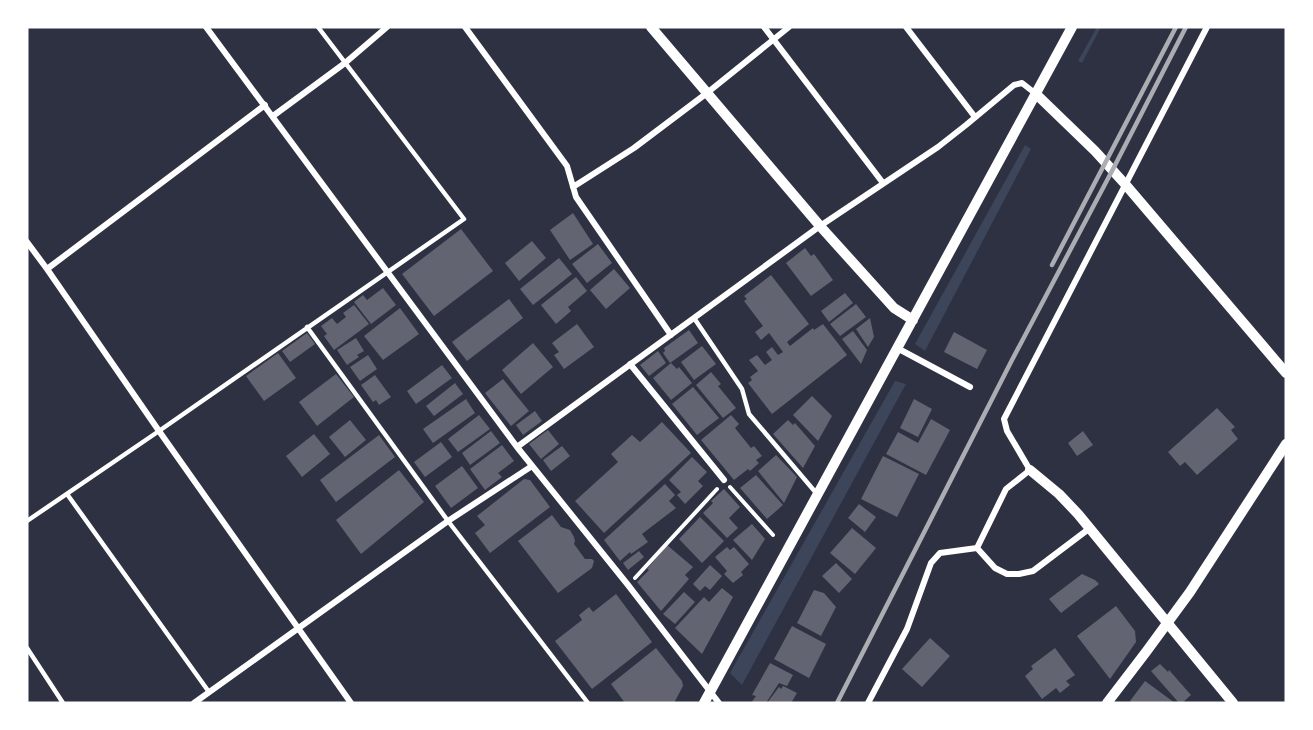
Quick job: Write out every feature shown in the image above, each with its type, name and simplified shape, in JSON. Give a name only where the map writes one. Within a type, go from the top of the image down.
[{"type":"street","points":[[206,27],[517,447],[719,703]]},
{"type":"street","points":[[273,116],[345,63],[387,27]]},
{"type":"street","points":[[465,27],[567,166],[576,197],[671,335]]},
{"type":"street","points":[[651,27],[820,226],[894,308],[913,320]]},
{"type":"street","points":[[764,27],[883,183]]},
{"type":"street","points":[[573,187],[634,148],[789,27]]},
{"type":"street","points":[[906,27],[975,117]]},
{"type":"street","points":[[704,703],[1072,27]]},
{"type":"street","points":[[1207,27],[1004,419],[1007,431],[1030,470],[1078,513],[1233,703]]},
{"type":"street","points":[[517,447],[820,226],[938,147],[1014,85],[1022,82],[1095,151],[1125,184],[1286,373]]},
{"type":"street","points":[[47,269],[265,105]]},
{"type":"street","points":[[27,242],[351,703]]},
{"type":"street","points":[[897,348],[970,387]]},
{"type":"street","points":[[630,364],[724,480]]},
{"type":"street","points":[[1107,703],[1190,592],[1285,448]]},
{"type":"street","points":[[194,703],[448,521],[532,466]]},
{"type":"street","points":[[977,548],[1006,489],[1030,470]]},
{"type":"street","points":[[977,548],[995,568],[1006,574],[1019,574],[1033,571],[1090,528]]},
{"type":"street","points":[[868,703],[907,629],[931,563],[940,553],[977,548]]},
{"type":"lane","points":[[27,521],[464,219],[318,27]]},
{"type":"lane","points":[[694,318],[742,388],[749,414],[818,494]]},
{"type":"lane","points":[[307,327],[448,521],[588,703]]},
{"type":"lane","points":[[67,494],[209,692]]},
{"type":"lane","points":[[27,648],[63,703]]},
{"type":"path","points":[[628,585],[724,480],[773,535]]},
{"type":"shaded area","points":[[1097,27],[1101,27],[1082,63],[1078,61]]},
{"type":"shaded area","points":[[1025,145],[1031,149],[925,351],[915,344]]},
{"type":"shaded area","points":[[895,381],[906,384],[742,685],[730,673]]},
{"type":"building","points":[[573,213],[593,244],[570,260],[550,230]]},
{"type":"building","points":[[461,229],[493,271],[434,316],[402,274]]},
{"type":"building","points":[[532,241],[546,258],[519,281],[505,263]]},
{"type":"building","points":[[598,244],[612,263],[587,283],[572,264]]},
{"type":"building","points":[[805,248],[811,256],[814,254],[833,280],[811,296],[786,263]]},
{"type":"building","points":[[559,258],[572,274],[533,305],[520,289]]},
{"type":"building","points":[[614,269],[630,288],[606,309],[590,290]]},
{"type":"building","points":[[771,275],[809,324],[787,342],[790,346],[813,328],[814,330],[823,324],[847,355],[772,414],[748,383],[752,380],[750,377],[758,371],[749,360],[757,355],[765,365],[772,360],[766,352],[772,347],[778,355],[783,352],[769,333],[761,340],[755,332],[763,326],[744,301],[747,299],[744,296]]},
{"type":"building","points":[[576,277],[587,291],[568,307],[571,311],[556,324],[541,305]]},
{"type":"building","points":[[383,288],[396,305],[371,324],[354,302],[363,295],[367,300]]},
{"type":"building","points":[[845,293],[853,303],[829,322],[821,311]]},
{"type":"building","points":[[509,299],[523,318],[467,361],[452,342]]},
{"type":"building","points":[[856,304],[866,317],[840,336],[830,324]]},
{"type":"building","points":[[354,305],[369,324],[334,350],[324,336],[327,334],[321,326],[332,318],[337,324],[346,317],[343,313]]},
{"type":"building","points":[[400,308],[419,334],[383,360],[364,336]]},
{"type":"building","points":[[870,318],[874,337],[868,347],[856,329]]},
{"type":"building","points":[[577,324],[594,347],[564,369],[554,355],[559,352],[552,343]]},
{"type":"building","points":[[689,330],[698,343],[670,363],[663,353],[664,348]]},
{"type":"building","points":[[853,331],[867,350],[861,364],[842,339]]},
{"type":"building","points":[[954,332],[987,350],[977,369],[944,352]]},
{"type":"building","points":[[307,333],[315,344],[290,362],[282,351]]},
{"type":"building","points":[[356,338],[364,351],[347,365],[337,350]]},
{"type":"building","points":[[533,343],[553,367],[521,394],[502,370]]},
{"type":"building","points":[[702,346],[716,364],[694,380],[681,362]]},
{"type":"building","points":[[658,351],[666,363],[649,376],[640,365]]},
{"type":"building","points":[[278,353],[296,378],[264,401],[246,376]]},
{"type":"building","points":[[368,355],[377,369],[360,381],[350,367]]},
{"type":"building","points":[[671,363],[677,369],[679,367],[692,383],[671,400],[653,378]]},
{"type":"building","points":[[442,365],[452,378],[416,404],[407,391]]},
{"type":"building","points":[[711,372],[721,384],[718,386],[736,408],[723,418],[696,385]]},
{"type":"building","points":[[336,374],[354,397],[317,426],[299,402]]},
{"type":"building","points":[[375,375],[391,397],[379,405],[376,400],[373,402],[361,385]]},
{"type":"building","points":[[503,379],[529,411],[511,426],[485,393]]},
{"type":"building","points":[[455,383],[463,394],[434,416],[426,406]]},
{"type":"building","points":[[693,387],[719,418],[697,435],[672,404]]},
{"type":"building","points":[[812,396],[832,416],[818,441],[793,415]]},
{"type":"building","points":[[466,399],[475,413],[433,443],[423,429]]},
{"type":"building","points":[[914,399],[932,409],[918,437],[900,428]]},
{"type":"building","points":[[1217,408],[1235,427],[1231,430],[1238,439],[1197,475],[1185,462],[1180,466],[1168,452]]},
{"type":"building","points":[[535,411],[542,421],[523,435],[516,425]]},
{"type":"building","points":[[479,415],[490,429],[458,452],[448,439]]},
{"type":"building","points":[[731,415],[739,424],[735,428],[751,448],[754,446],[762,456],[756,460],[759,463],[750,471],[748,469],[734,480],[701,440]]},
{"type":"building","points":[[931,419],[950,430],[926,475],[886,454],[898,432],[918,443]]},
{"type":"building","points":[[350,420],[366,440],[345,457],[329,437]]},
{"type":"building","points":[[788,420],[793,425],[795,423],[815,446],[803,468],[773,434]]},
{"type":"building","points":[[662,422],[691,453],[604,533],[575,501],[618,462],[611,454],[632,435],[640,442]]},
{"type":"building","points":[[548,430],[559,444],[541,459],[529,444]]},
{"type":"building","points":[[491,431],[500,443],[470,465],[462,453]]},
{"type":"building","points":[[1083,431],[1093,445],[1077,456],[1068,443]]},
{"type":"building","points":[[314,434],[330,454],[302,477],[286,456]]},
{"type":"building","points":[[379,435],[395,457],[336,502],[320,480]]},
{"type":"building","points":[[441,442],[452,457],[425,477],[414,462]]},
{"type":"building","points":[[502,445],[514,461],[498,473],[502,477],[485,490],[470,469]]},
{"type":"building","points":[[562,446],[570,456],[551,471],[543,460]]},
{"type":"building","points":[[776,455],[797,477],[784,503],[758,471]]},
{"type":"building","points":[[883,456],[919,474],[897,517],[861,499]]},
{"type":"building","points":[[692,457],[707,472],[698,481],[703,486],[685,504],[677,495],[681,492],[669,480]]},
{"type":"building","points":[[462,466],[478,488],[451,508],[435,486]]},
{"type":"building","points":[[399,470],[424,502],[361,554],[336,520]]},
{"type":"building","points":[[756,475],[783,505],[767,519],[740,488]]},
{"type":"building","points":[[524,479],[530,480],[550,507],[490,553],[475,533],[485,525],[477,516]]},
{"type":"building","points":[[665,484],[675,495],[669,501],[676,508],[642,534],[648,542],[631,554],[630,552],[620,561],[604,540]]},
{"type":"building","points":[[724,489],[740,507],[729,518],[738,528],[727,538],[703,513],[713,503],[711,501]]},
{"type":"building","points":[[859,504],[876,517],[865,532],[848,518]]},
{"type":"building","points":[[552,515],[561,527],[570,530],[574,537],[574,544],[585,559],[594,561],[592,568],[558,593],[518,541]]},
{"type":"building","points":[[700,517],[724,541],[702,563],[679,539]]},
{"type":"building","points":[[752,524],[765,539],[752,560],[733,540]]},
{"type":"building","points":[[852,528],[876,548],[855,574],[830,553]]},
{"type":"building","points":[[667,545],[693,567],[685,575],[689,579],[661,611],[637,582]]},
{"type":"building","points":[[727,547],[730,550],[734,547],[749,564],[741,572],[743,575],[733,583],[724,574],[727,571],[715,557]]},
{"type":"building","points":[[639,551],[644,557],[628,570],[623,563]]},
{"type":"building","points":[[836,563],[852,579],[839,593],[822,576]]},
{"type":"building","points":[[710,565],[722,576],[710,590],[705,586],[700,591],[693,584]]},
{"type":"building","points":[[1082,574],[1099,584],[1061,613],[1049,599]]},
{"type":"building","points":[[722,588],[733,597],[702,654],[675,628],[704,597],[709,602]]},
{"type":"building","points":[[814,590],[824,593],[836,607],[821,636],[797,623]]},
{"type":"building","points":[[684,592],[695,602],[675,624],[663,614]]},
{"type":"building","points":[[616,594],[652,642],[592,689],[555,641],[582,620],[579,615],[589,607],[593,612]]},
{"type":"building","points":[[1116,606],[1135,631],[1136,642],[1110,679],[1077,636]]},
{"type":"building","points":[[792,626],[826,644],[809,678],[774,659]]},
{"type":"building","points":[[930,638],[950,656],[922,687],[902,669]]},
{"type":"building","points":[[656,648],[682,681],[683,686],[674,703],[625,703],[611,684]]},
{"type":"building","points":[[1055,648],[1075,675],[1066,681],[1070,685],[1060,693],[1056,688],[1042,699],[1025,676],[1033,669],[1031,666]]},
{"type":"building","points":[[770,663],[793,675],[787,686],[779,683],[766,703],[751,703],[756,696],[752,695]]},
{"type":"building","points":[[1160,664],[1168,672],[1169,670],[1191,695],[1182,703],[1179,703],[1151,671]]},
{"type":"building","points":[[1145,681],[1175,703],[1133,703],[1130,701]]},
{"type":"building","points":[[783,686],[797,693],[791,703],[767,703],[779,687],[781,689]]},
{"type":"railway","points":[[1052,265],[1176,27]]},
{"type":"railway","points":[[837,703],[1012,360],[1186,27]]}]
